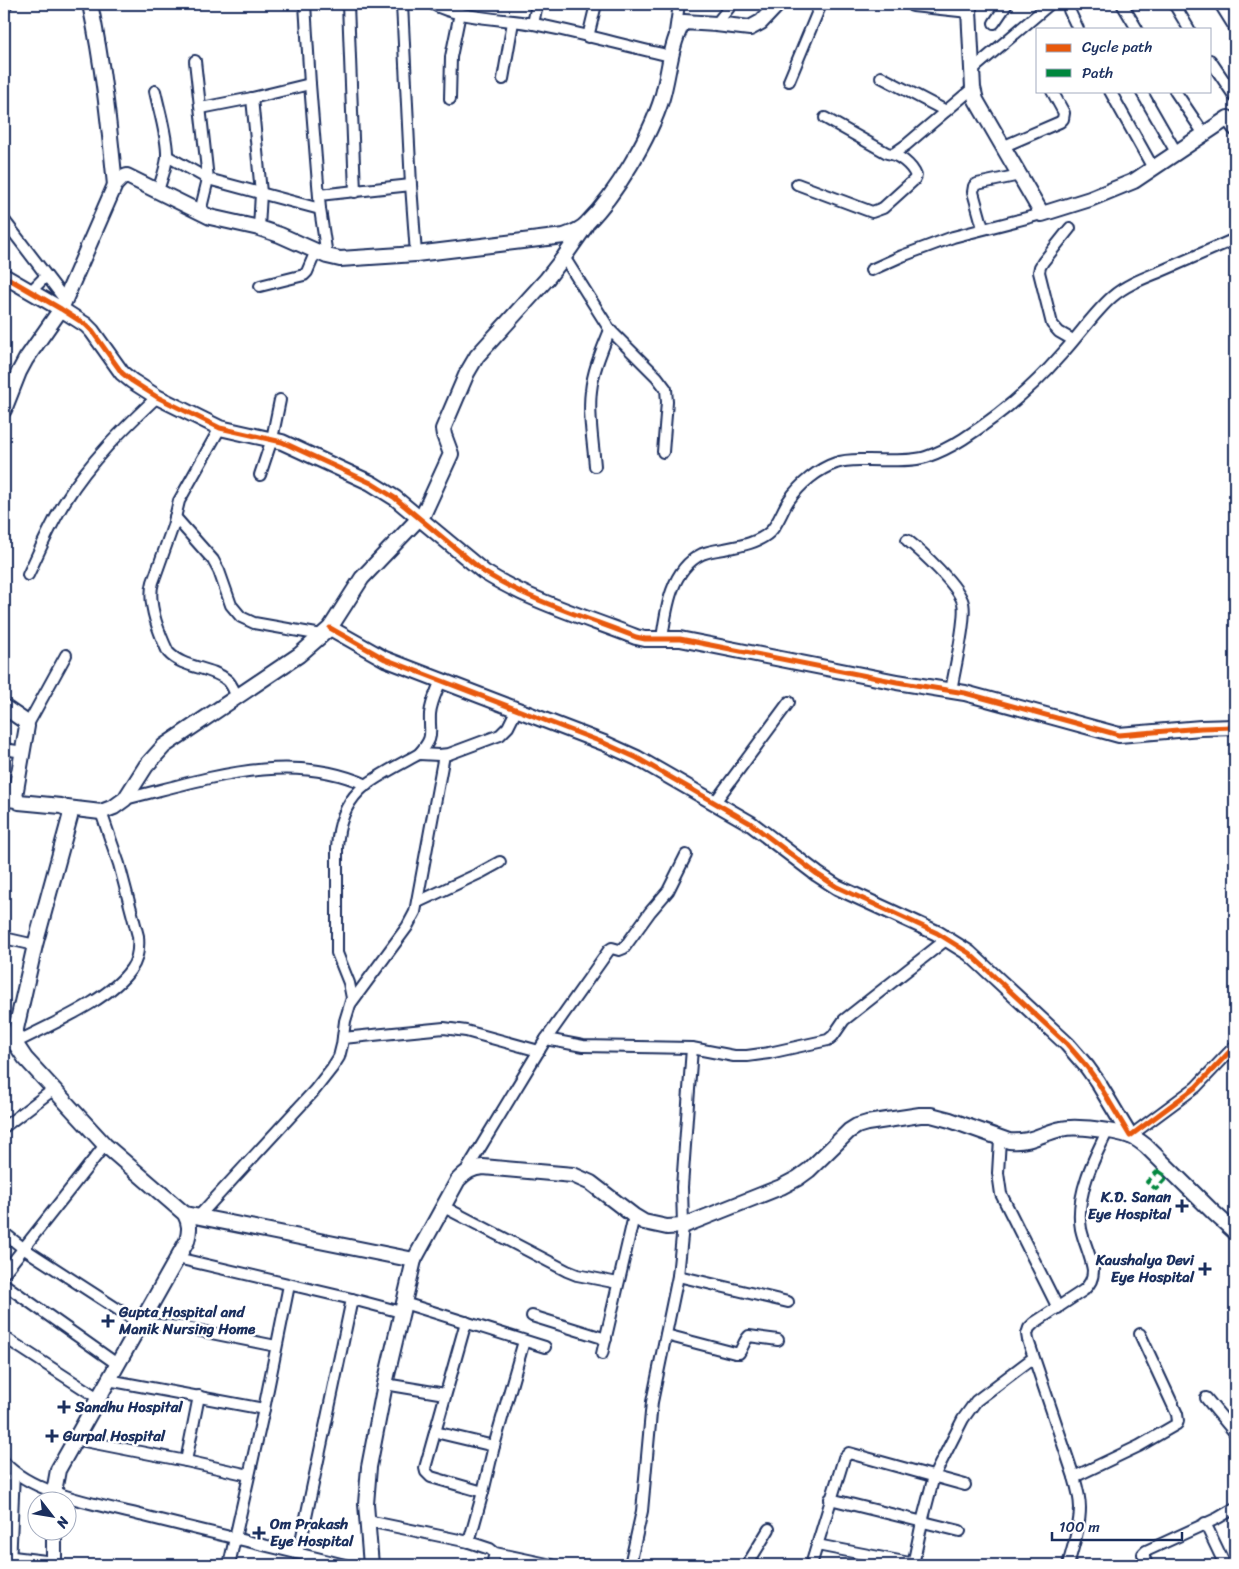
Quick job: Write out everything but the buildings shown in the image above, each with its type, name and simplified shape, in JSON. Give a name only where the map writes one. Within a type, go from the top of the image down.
[{"type":"street","points":[[90,4],[99,42],[106,88],[115,185]]},
{"type":"street","points":[[260,286],[304,275],[321,254],[320,209],[305,4]]},
{"type":"street","points":[[348,4],[355,192]]},
{"type":"street","points":[[402,4],[416,254]]},
{"type":"street","points":[[433,4],[460,13],[533,24],[588,37],[672,51]]},
{"type":"street","points":[[533,24],[537,4]]},
{"type":"street","points":[[588,37],[596,4]]},
{"type":"street","points":[[4,801],[101,812],[114,807],[125,799],[146,766],[164,746],[299,655],[326,632],[362,578],[420,518],[427,506],[450,459],[450,450],[443,429],[472,364],[564,257],[586,224],[614,190],[643,143],[662,99],[679,4]]},
{"type":"street","points":[[716,24],[732,4]]},
{"type":"street","points":[[672,51],[677,34],[684,22],[750,28],[761,22],[778,4]]},
{"type":"street","points":[[789,81],[821,4]]},
{"type":"street","points":[[913,4],[970,7],[973,88],[976,100],[1042,214]]},
{"type":"street","points":[[994,23],[1007,4]]},
{"type":"street","points":[[972,70],[1050,4]]},
{"type":"street","points":[[1122,4],[1136,28]]},
{"type":"street","points":[[1174,4],[1188,28]]},
{"type":"street","points":[[1220,4],[1235,28]]},
{"type":"street","points":[[1069,10],[1078,28]]},
{"type":"street","points":[[450,99],[451,56],[460,13]]},
{"type":"street","points":[[503,79],[513,22]]},
{"type":"street","points":[[195,61],[208,179],[200,212]]},
{"type":"street","points":[[1212,63],[1235,96]]},
{"type":"street","points":[[881,77],[946,111]]},
{"type":"street","points":[[201,108],[310,84]]},
{"type":"street","points":[[893,154],[973,88]]},
{"type":"street","points":[[155,91],[167,156],[158,191]]},
{"type":"street","points":[[1002,146],[1060,122],[1063,119],[1064,113],[1053,92]]},
{"type":"street","points":[[1111,92],[1153,168]]},
{"type":"street","points":[[1142,92],[1176,152]]},
{"type":"street","points":[[1176,92],[1204,134]]},
{"type":"street","points":[[252,98],[262,193],[259,228]]},
{"type":"street","points":[[797,184],[866,211],[877,211],[914,180],[916,176],[912,167],[893,154],[887,153],[825,118]]},
{"type":"street","points":[[871,270],[928,245],[983,228],[1042,214],[1115,190],[1134,181],[1204,134],[1233,119]]},
{"type":"street","points":[[167,156],[208,179],[320,209]]},
{"type":"street","points":[[983,228],[973,192],[974,186],[1020,175]]},
{"type":"street","points":[[4,410],[26,359],[63,304],[115,185],[127,176],[210,216],[280,235],[321,254],[348,259],[416,254],[553,238],[575,232],[586,224]]},
{"type":"street","points":[[319,195],[411,185]]},
{"type":"street","points":[[4,220],[46,276],[63,304],[92,331],[122,373],[157,397],[220,428],[272,439],[296,447],[371,483],[420,518],[484,572],[510,586],[636,637],[645,639],[680,639],[898,682],[951,690],[1120,735],[1235,727]]},
{"type":"street","points":[[1070,228],[1046,258],[1040,267],[1040,272],[1052,324],[1059,332],[1074,340]]},
{"type":"street","points":[[662,639],[668,602],[674,587],[688,564],[697,557],[709,552],[740,546],[763,537],[777,523],[789,500],[802,484],[827,466],[852,460],[909,460],[925,458],[962,440],[1018,397],[1060,357],[1120,290],[1136,281],[1235,240]]},
{"type":"street","points":[[564,257],[610,330],[657,377],[666,389],[667,402],[663,452]]},
{"type":"street","points":[[4,276],[31,291],[63,304]]},
{"type":"street","points":[[31,291],[46,276]]},
{"type":"street","points":[[596,466],[591,391],[598,361],[610,330]]},
{"type":"street","points":[[28,575],[61,509],[82,477],[119,434],[157,397]]},
{"type":"street","points":[[260,475],[272,439],[280,400]]},
{"type":"street","points":[[220,428],[179,501],[150,590],[152,607],[165,645],[173,658],[220,676],[231,684],[237,697]]},
{"type":"street","points":[[175,517],[213,560],[231,605],[241,617],[254,623],[326,632],[385,659],[622,751],[750,823],[816,874],[838,887],[947,938],[980,962],[1077,1056],[1097,1081],[1130,1136]]},
{"type":"street","points":[[907,540],[930,559],[960,595],[964,603],[961,637],[951,690]]},
{"type":"street","points":[[19,802],[15,796],[26,726],[66,655]]},
{"type":"street","points":[[55,1492],[58,1470],[74,1439],[187,1241],[192,1215],[314,1091],[338,1057],[345,1021],[352,998],[349,983],[337,953],[338,832],[348,806],[359,790],[419,754],[430,740],[430,714],[441,680]]},
{"type":"street","points":[[715,802],[789,702]]},
{"type":"street","points":[[4,707],[23,720],[26,726]]},
{"type":"street","points":[[419,754],[444,755],[500,735],[508,727],[517,710]]},
{"type":"street","points":[[4,749],[23,752]]},
{"type":"street","points":[[351,1004],[416,912],[444,755]]},
{"type":"street","points":[[125,799],[261,768],[324,770],[349,776],[367,784]]},
{"type":"street","points":[[10,1045],[16,1029],[35,945],[70,817],[70,812],[67,808]]},
{"type":"street","points":[[10,1045],[88,1005],[119,983],[132,969],[136,959],[139,947],[138,936],[119,864],[101,812]]},
{"type":"street","points":[[371,1565],[366,1504],[369,1467],[385,1384],[414,1260],[458,1180],[466,1171],[546,1039],[608,950],[624,948],[664,896],[673,883],[686,855]]},
{"type":"street","points":[[418,902],[480,874],[500,862]]},
{"type":"street","points":[[4,938],[35,945]]},
{"type":"street","points":[[546,1039],[594,1046],[692,1048],[734,1056],[770,1053],[828,1040],[844,1020],[947,938]]},
{"type":"street","points":[[343,1038],[444,1028],[466,1031],[539,1051]]},
{"type":"street","points":[[10,1045],[25,1058],[106,1145],[192,1215],[414,1260]]},
{"type":"street","points":[[1130,1136],[1196,1087],[1235,1046]]},
{"type":"street","points":[[630,1565],[642,1510],[652,1402],[678,1276],[692,1048]]},
{"type":"street","points":[[4,1126],[54,1089]]},
{"type":"street","points":[[466,1171],[482,1167],[573,1175],[590,1183],[644,1222],[656,1226],[682,1226],[781,1187],[798,1178],[810,1170],[849,1131],[867,1124],[920,1115],[931,1115],[1009,1141],[1020,1142],[1055,1130],[1073,1127],[1130,1136],[1146,1146],[1235,1232]]},
{"type":"street","points":[[1068,1565],[1077,1532],[1080,1510],[1079,1497],[1074,1477],[1033,1358],[1027,1334],[1029,1328],[1034,1323],[1084,1290],[1091,1283],[1093,1276],[1092,1264],[1081,1227],[1081,1201],[1089,1172],[1107,1132]]},
{"type":"street","points":[[1000,1138],[998,1173],[1001,1194],[1058,1308]]},
{"type":"street","points":[[4,1273],[106,1145]]},
{"type":"street","points":[[444,1207],[567,1271],[618,1284]]},
{"type":"street","points":[[602,1354],[634,1216]]},
{"type":"street","points":[[4,1234],[139,1323],[180,1327],[276,1346]]},
{"type":"street","points":[[177,1258],[352,1299],[466,1322],[545,1347]]},
{"type":"street","points":[[678,1276],[788,1302]]},
{"type":"street","points":[[4,1284],[117,1364]]},
{"type":"street","points":[[229,1565],[264,1409],[289,1285]]},
{"type":"street","points":[[296,1553],[301,1541],[352,1299]]},
{"type":"street","points":[[532,1316],[606,1339]]},
{"type":"street","points":[[466,1322],[426,1468],[428,1475],[483,1492]]},
{"type":"street","points":[[1074,1477],[1139,1446],[1177,1424],[1177,1414],[1140,1334]]},
{"type":"street","points":[[666,1335],[735,1354],[739,1353],[745,1339],[749,1336],[778,1340]]},
{"type":"street","points":[[4,1337],[98,1398]]},
{"type":"street","points":[[469,1542],[524,1341]]},
{"type":"street","points":[[816,1545],[915,1565],[922,1522],[934,1476],[970,1409],[984,1395],[1033,1358]]},
{"type":"street","points":[[108,1380],[264,1409]]},
{"type":"street","points":[[385,1384],[445,1394]]},
{"type":"street","points":[[186,1461],[199,1396]]},
{"type":"street","points":[[1206,1398],[1235,1433]]},
{"type":"street","points":[[435,1432],[494,1446]]},
{"type":"street","points":[[74,1439],[249,1475]]},
{"type":"street","points":[[811,1565],[844,1458],[849,1453],[965,1486]]},
{"type":"street","points":[[4,1462],[23,1479],[45,1492]]},
{"type":"street","points":[[14,1472],[8,1559],[54,1564],[54,1542]]},
{"type":"street","points":[[830,1500],[960,1531]]},
{"type":"street","points":[[78,1503],[345,1565]]},
{"type":"street","points":[[1147,1565],[1143,1554],[1146,1550],[1235,1508]]},
{"type":"street","points":[[368,1521],[469,1542],[490,1549],[495,1553],[552,1565]]},
{"type":"street","points":[[1205,1523],[1225,1565]]},
{"type":"street","points":[[747,1565],[769,1529]]},
{"type":"street","points":[[492,1565],[495,1553]]},
{"type":"marked path","points":[[1158,1171],[1167,1177],[1156,1189],[1147,1182],[1158,1171]]},
{"type":"cycle path","points":[[4,276],[86,325],[122,373],[157,397],[220,428],[282,442],[371,483],[395,498],[484,572],[520,592],[636,637],[645,639],[680,639],[897,682],[965,693],[1119,735],[1235,727]]},
{"type":"cycle path","points":[[330,628],[385,659],[604,743],[637,758],[750,823],[837,887],[937,933],[969,953],[1067,1044],[1097,1081],[1130,1136],[1196,1087],[1235,1046]]},
{"type":"place","name":"K.D. Sanan Eye Hospital","points":[[1182,1206]]},
{"type":"place","name":"Kaushalya Devi Eye Hospital","points":[[1205,1269]]},
{"type":"place","name":"Gupta Hospital and Manik Nursing Home","points":[[108,1321]]},
{"type":"place","name":"Sandhu Hospital","points":[[64,1407]]},
{"type":"place","name":"Gurpal Hospital","points":[[52,1436]]},
{"type":"place","name":"Om Prakash Eye Hospital","points":[[259,1533]]}]
